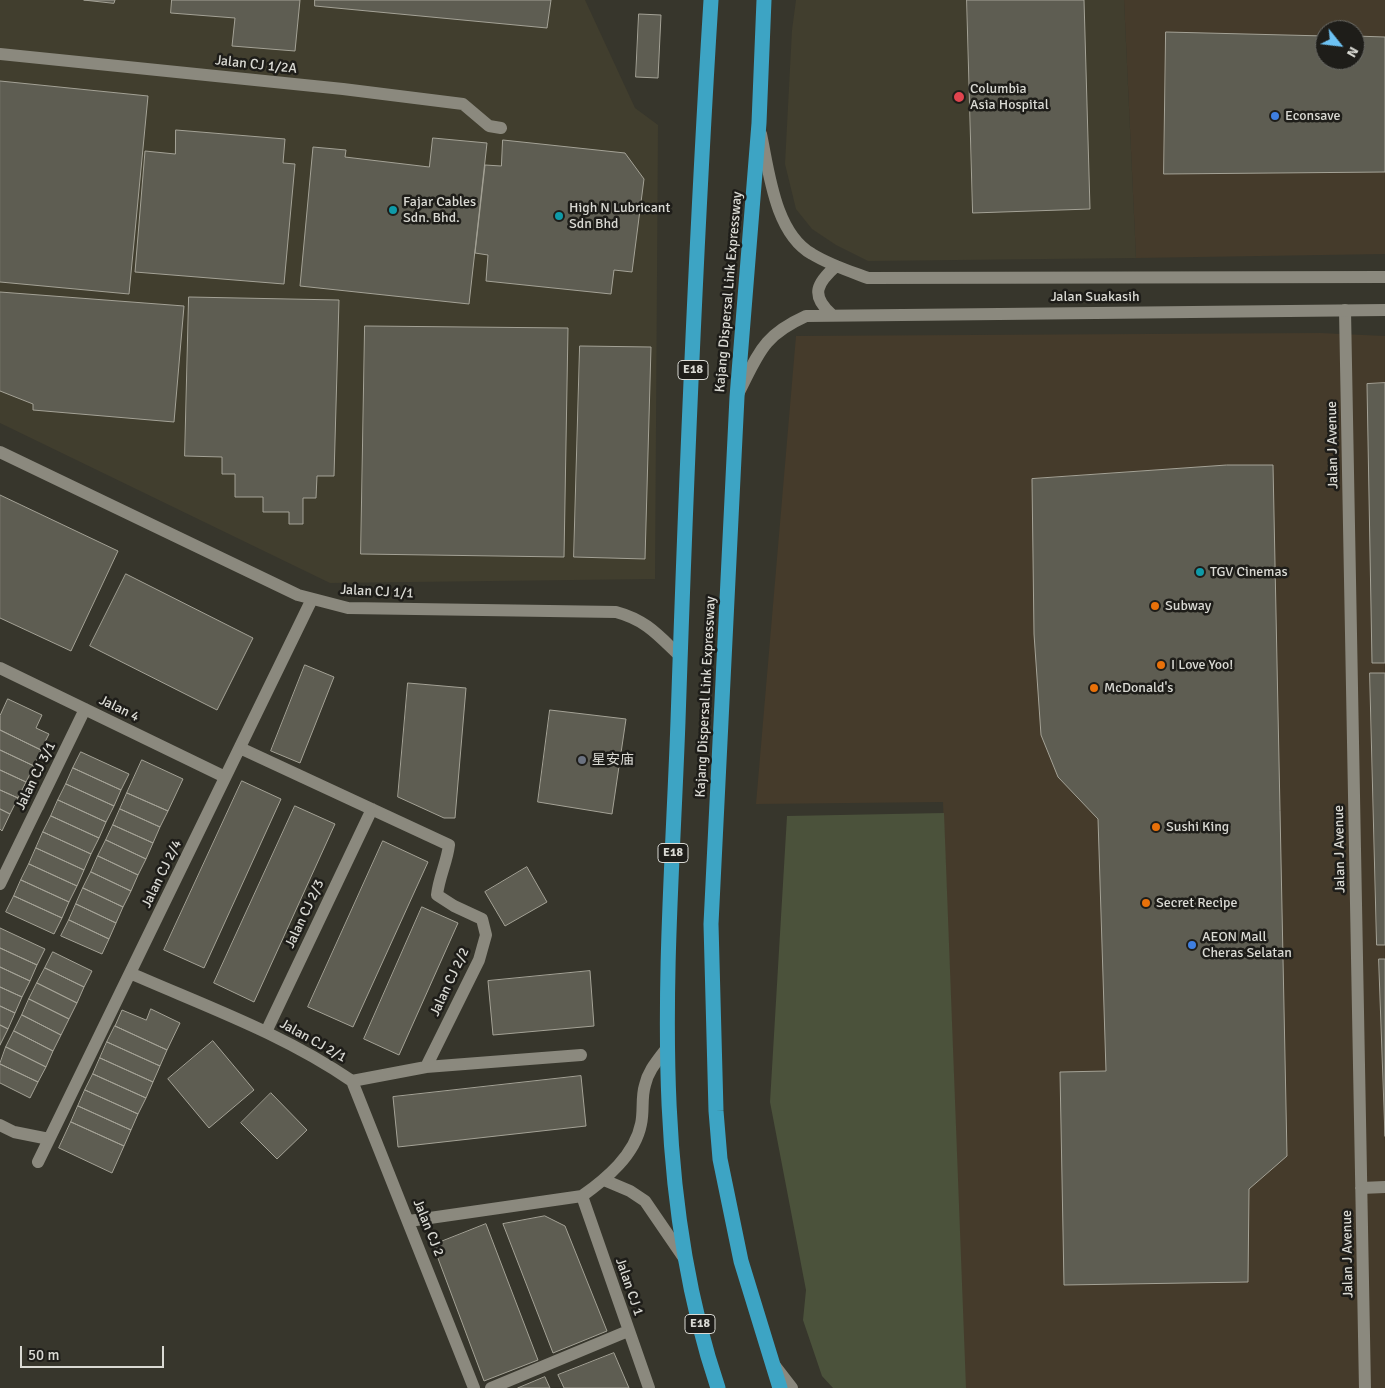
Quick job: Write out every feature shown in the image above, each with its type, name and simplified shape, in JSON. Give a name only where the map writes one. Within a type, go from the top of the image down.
[{"type":"highway","name":"Kajang Dispersal Link Expressway","points":[[711,0],[680,656],[666,1049],[673,1162],[684,1258],[707,1355],[718,1388]]},
{"type":"highway","name":"Kajang Dispersal Link Expressway","points":[[764,0],[759,123],[737,396],[711,924],[716,1110],[720,1159],[741,1261],[780,1388]]},
{"type":"street","name":"Jalan CJ 1/2A","points":[[0,54],[343,89],[463,104],[489,126],[501,128]]},
{"type":"street","name":"Jalan Suakasih","points":[[759,123],[772,189],[788,232],[810,253],[836,266],[868,278],[1385,277]]},
{"type":"street","points":[[831,314],[820,304],[817,290],[823,277],[836,266]]},
{"type":"street","name":"Jalan J Avenue","points":[[1345,310],[1365,1388]]},
{"type":"street","name":"Jalan Suakasih","points":[[737,396],[769,337],[784,326],[806,316],[831,314],[1385,310]]},
{"type":"street","name":"Jalan CJ 1/1","points":[[0,452],[298,595],[348,608],[616,612],[635,617],[651,628],[680,656]]},
{"type":"street","name":"Jalan CJ 2/4","points":[[38,1162],[312,599]]},
{"type":"street","name":"Jalan 4","points":[[0,668],[225,777]]},
{"type":"street","name":"Jalan CJ 3/1","points":[[0,884],[85,709]]},
{"type":"street","points":[[240,748],[372,808]]},
{"type":"street","name":"Jalan CJ 2/2","points":[[372,808],[449,845],[448,856],[439,879],[437,895],[454,906],[482,918],[486,935],[479,960],[426,1067]]},
{"type":"street","name":"Jalan CJ 2/3","points":[[266,1032],[372,808]]},
{"type":"street","name":"Jalan CJ 2/1","points":[[130,973],[266,1032],[325,1062],[352,1080],[426,1067],[581,1055]]},
{"type":"street","points":[[409,1221],[582,1196],[604,1180],[634,1142],[641,1124],[644,1086],[650,1070],[666,1049]]},
{"type":"street","name":"Jalan CJ 2","points":[[352,1080],[474,1388]]},
{"type":"street","points":[[0,1125],[14,1132],[49,1139]]},
{"type":"street","points":[[604,1180],[630,1191],[645,1201],[684,1258]]},
{"type":"street","points":[[1361,1188],[1385,1187]]},
{"type":"street","name":"Jalan CJ 1","points":[[582,1196],[649,1388]]},
{"type":"street","points":[[491,1388],[628,1331]]},
{"type":"street","points":[[771,1360],[792,1388]]},
{"type":"shaded area","points":[[0,0],[585,0],[635,108],[658,125],[655,579],[330,583],[0,423]]},
{"type":"shaded area","name":"Columbia Asia Hospital","points":[[796,0],[1124,0],[1136,258],[868,261],[836,245],[812,229],[796,209],[785,164],[792,30]]},
{"type":"shaded area","points":[[1124,0],[1385,0],[1385,254],[1136,258]]},
{"type":"shaded area","points":[[1320,333],[1385,336],[1385,1388],[965,1388],[943,802],[756,804],[796,336]]},
{"type":"green space","points":[[944,813],[966,1388],[833,1388],[822,1376],[803,1320],[806,1290],[770,1102],[787,816]]},
{"type":"building","points":[[84,0],[115,0],[114,3]]},
{"type":"building","points":[[172,0],[300,0],[295,51],[232,46],[235,18],[171,13]]},
{"type":"building","points":[[315,0],[551,0],[547,28],[315,6]]},
{"type":"building","points":[[967,0],[1084,0],[1090,209],[973,213]]},
{"type":"building","points":[[639,14],[661,15],[658,78],[636,77]]},
{"type":"building","name":"Econsave","points":[[1166,32],[1315,36],[1315,70],[1365,70],[1365,36],[1385,37],[1385,172],[1164,174]]},
{"type":"building","points":[[0,81],[148,96],[129,294],[0,282]]},
{"type":"building","points":[[176,130],[285,139],[283,163],[295,164],[284,284],[135,272],[145,151],[175,154]]},
{"type":"building","name":"Fajar Cables Sdn. Bhd.","points":[[433,138],[487,143],[469,304],[300,286],[313,147],[346,150],[345,157],[429,167]]},
{"type":"building","name":"High N Lubricant Sdn Bhd","points":[[503,140],[625,153],[644,179],[632,272],[614,270],[611,294],[486,281],[488,255],[475,253],[485,165],[501,166]]},
{"type":"building","points":[[0,292],[184,306],[174,422],[33,410],[33,404],[0,391]]},
{"type":"building","points":[[189,297],[339,300],[334,476],[317,476],[316,498],[303,498],[303,524],[289,524],[289,512],[263,512],[263,497],[235,497],[235,474],[222,474],[222,457],[185,456]]},
{"type":"building","points":[[365,326],[568,328],[564,557],[361,554]]},
{"type":"building","points":[[580,346],[651,347],[645,559],[574,557]]},
{"type":"building","points":[[1385,383],[1385,663],[1372,663],[1367,384]]},
{"type":"building","name":"AEON Mall Cheras Selatan","points":[[1227,465],[1273,465],[1287,1156],[1249,1189],[1248,1282],[1064,1285],[1060,1072],[1106,1071],[1098,819],[1058,777],[1041,735],[1034,634],[1032,479]]},
{"type":"building","points":[[0,495],[118,551],[71,651],[0,618]]},
{"type":"building","points":[[126,574],[253,638],[217,710],[90,646]]},
{"type":"building","points":[[305,665],[334,677],[300,763],[271,751]]},
{"type":"building","points":[[1370,673],[1385,673],[1385,945],[1377,945]]},
{"type":"building","points":[[408,683],[466,688],[455,818],[444,818],[398,797]]},
{"type":"building","points":[[8,699],[42,715],[36,728],[49,734],[41,750],[0,730],[0,716]]},
{"type":"building","name":"星安庙","points":[[550,710],[626,719],[612,814],[538,802]]},
{"type":"building","points":[[0,730],[41,750],[34,766],[0,750]]},
{"type":"building","points":[[0,750],[34,766],[26,782],[0,770]]},
{"type":"building","points":[[81,752],[129,774],[121,790],[73,768]]},
{"type":"building","points":[[142,760],[183,779],[168,811],[127,793]]},
{"type":"building","points":[[73,768],[121,790],[114,806],[66,784]]},
{"type":"building","points":[[0,770],[26,782],[18,798],[0,790]]},
{"type":"building","points":[[242,781],[281,799],[204,968],[164,950]]},
{"type":"building","points":[[66,784],[114,806],[106,822],[58,800]]},
{"type":"building","points":[[0,790],[18,798],[10,814],[0,809]]},
{"type":"building","points":[[127,793],[168,811],[160,827],[120,809]]},
{"type":"building","points":[[58,800],[106,822],[99,838],[51,816]]},
{"type":"building","points":[[295,806],[335,824],[254,1002],[214,983]]},
{"type":"building","points":[[0,809],[10,814],[2,831],[0,829]]},
{"type":"building","points":[[120,809],[160,827],[153,843],[113,825]]},
{"type":"building","points":[[51,816],[99,838],[91,854],[43,832]]},
{"type":"building","points":[[113,825],[153,843],[146,859],[106,840]]},
{"type":"building","points":[[43,832],[91,854],[84,870],[36,848]]},
{"type":"building","points":[[106,840],[146,859],[138,875],[98,856]]},
{"type":"building","points":[[383,841],[428,862],[353,1027],[308,1007]]},
{"type":"building","points":[[36,848],[84,870],[77,886],[29,864]]},
{"type":"building","points":[[98,856],[138,875],[131,891],[91,872]]},
{"type":"building","points":[[29,864],[77,886],[69,902],[21,880]]},
{"type":"building","points":[[527,867],[547,902],[505,926],[485,892]]},
{"type":"building","points":[[91,872],[131,891],[123,907],[83,888]]},
{"type":"building","points":[[21,880],[69,902],[62,918],[14,896]]},
{"type":"building","points":[[83,888],[123,907],[116,923],[76,904]]},
{"type":"building","points":[[14,896],[62,918],[54,934],[6,912]]},
{"type":"building","points":[[76,904],[116,923],[109,939],[69,920]]},
{"type":"building","points":[[422,907],[458,923],[399,1055],[364,1039]]},
{"type":"building","points":[[69,920],[109,939],[102,954],[61,936]]},
{"type":"building","points":[[0,928],[45,949],[37,965],[0,948]]},
{"type":"building","points":[[0,948],[37,965],[30,981],[0,967]]},
{"type":"building","points":[[53,952],[92,971],[84,987],[45,968]]},
{"type":"building","points":[[1379,959],[1385,959],[1385,1136]]},
{"type":"building","points":[[0,967],[30,981],[22,997],[0,987]]},
{"type":"building","points":[[45,968],[84,987],[77,1003],[37,983]]},
{"type":"building","points":[[590,971],[594,1026],[493,1035],[488,981]]},
{"type":"building","points":[[37,983],[77,1003],[69,1019],[29,999]]},
{"type":"building","points":[[0,987],[22,997],[15,1013],[0,1006]]},
{"type":"building","points":[[29,999],[69,1019],[61,1035],[22,1015]]},
{"type":"building","points":[[0,1006],[15,1013],[8,1029],[0,1025]]},
{"type":"building","points":[[151,1009],[180,1023],[167,1050],[115,1026],[122,1010],[146,1020]]},
{"type":"building","points":[[22,1015],[61,1035],[53,1051],[14,1031]]},
{"type":"building","points":[[0,1025],[8,1029],[0,1045]]},
{"type":"building","points":[[115,1026],[167,1050],[160,1066],[107,1042]]},
{"type":"building","points":[[14,1031],[53,1051],[46,1067],[6,1047]]},
{"type":"building","points":[[213,1041],[254,1090],[209,1128],[168,1079]]},
{"type":"building","points":[[107,1042],[160,1066],[153,1082],[100,1058]]},
{"type":"building","points":[[6,1047],[46,1067],[38,1082],[0,1064]]},
{"type":"building","points":[[100,1058],[153,1082],[146,1098],[93,1074]]},
{"type":"building","points":[[0,1064],[38,1082],[30,1098],[0,1083]]},
{"type":"building","points":[[93,1074],[146,1098],[138,1114],[85,1090]]},
{"type":"building","points":[[581,1076],[586,1126],[398,1147],[393,1097]]},
{"type":"building","points":[[85,1090],[138,1114],[131,1130],[78,1106]]},
{"type":"building","points":[[271,1093],[307,1130],[277,1159],[241,1123]]},
{"type":"building","points":[[78,1106],[131,1130],[124,1146],[71,1122]]},
{"type":"building","points":[[71,1122],[124,1146],[112,1173],[59,1148]]},
{"type":"building","points":[[545,1216],[565,1226],[607,1331],[553,1353],[503,1224]]},
{"type":"building","points":[[486,1224],[538,1360],[484,1381],[433,1245]]},
{"type":"building","points":[[614,1353],[629,1388],[564,1388],[558,1375]]},
{"type":"building","points":[[545,1377],[550,1388],[518,1388]]},
{"type":"place","name":"Columbia Asia Hospital","points":[[959,97]]},
{"type":"place","name":"Econsave","points":[[1275,116]]},
{"type":"place","name":"Fajar Cables Sdn. Bhd.","points":[[393,210]]},
{"type":"place","name":"High N Lubricant Sdn Bhd","points":[[559,216]]},
{"type":"place","name":"TGV Cinemas","points":[[1200,572]]},
{"type":"place","name":"Subway","points":[[1155,606]]},
{"type":"place","name":"I Love Yoo!","points":[[1161,665]]},
{"type":"place","name":"McDonald's","points":[[1094,688]]},
{"type":"place","name":"星安庙","points":[[582,760]]},
{"type":"place","name":"Sushi King","points":[[1156,827]]},
{"type":"place","name":"Secret Recipe","points":[[1146,903]]},
{"type":"place","name":"AEON Mall Cheras Selatan","points":[[1192,945]]}]
